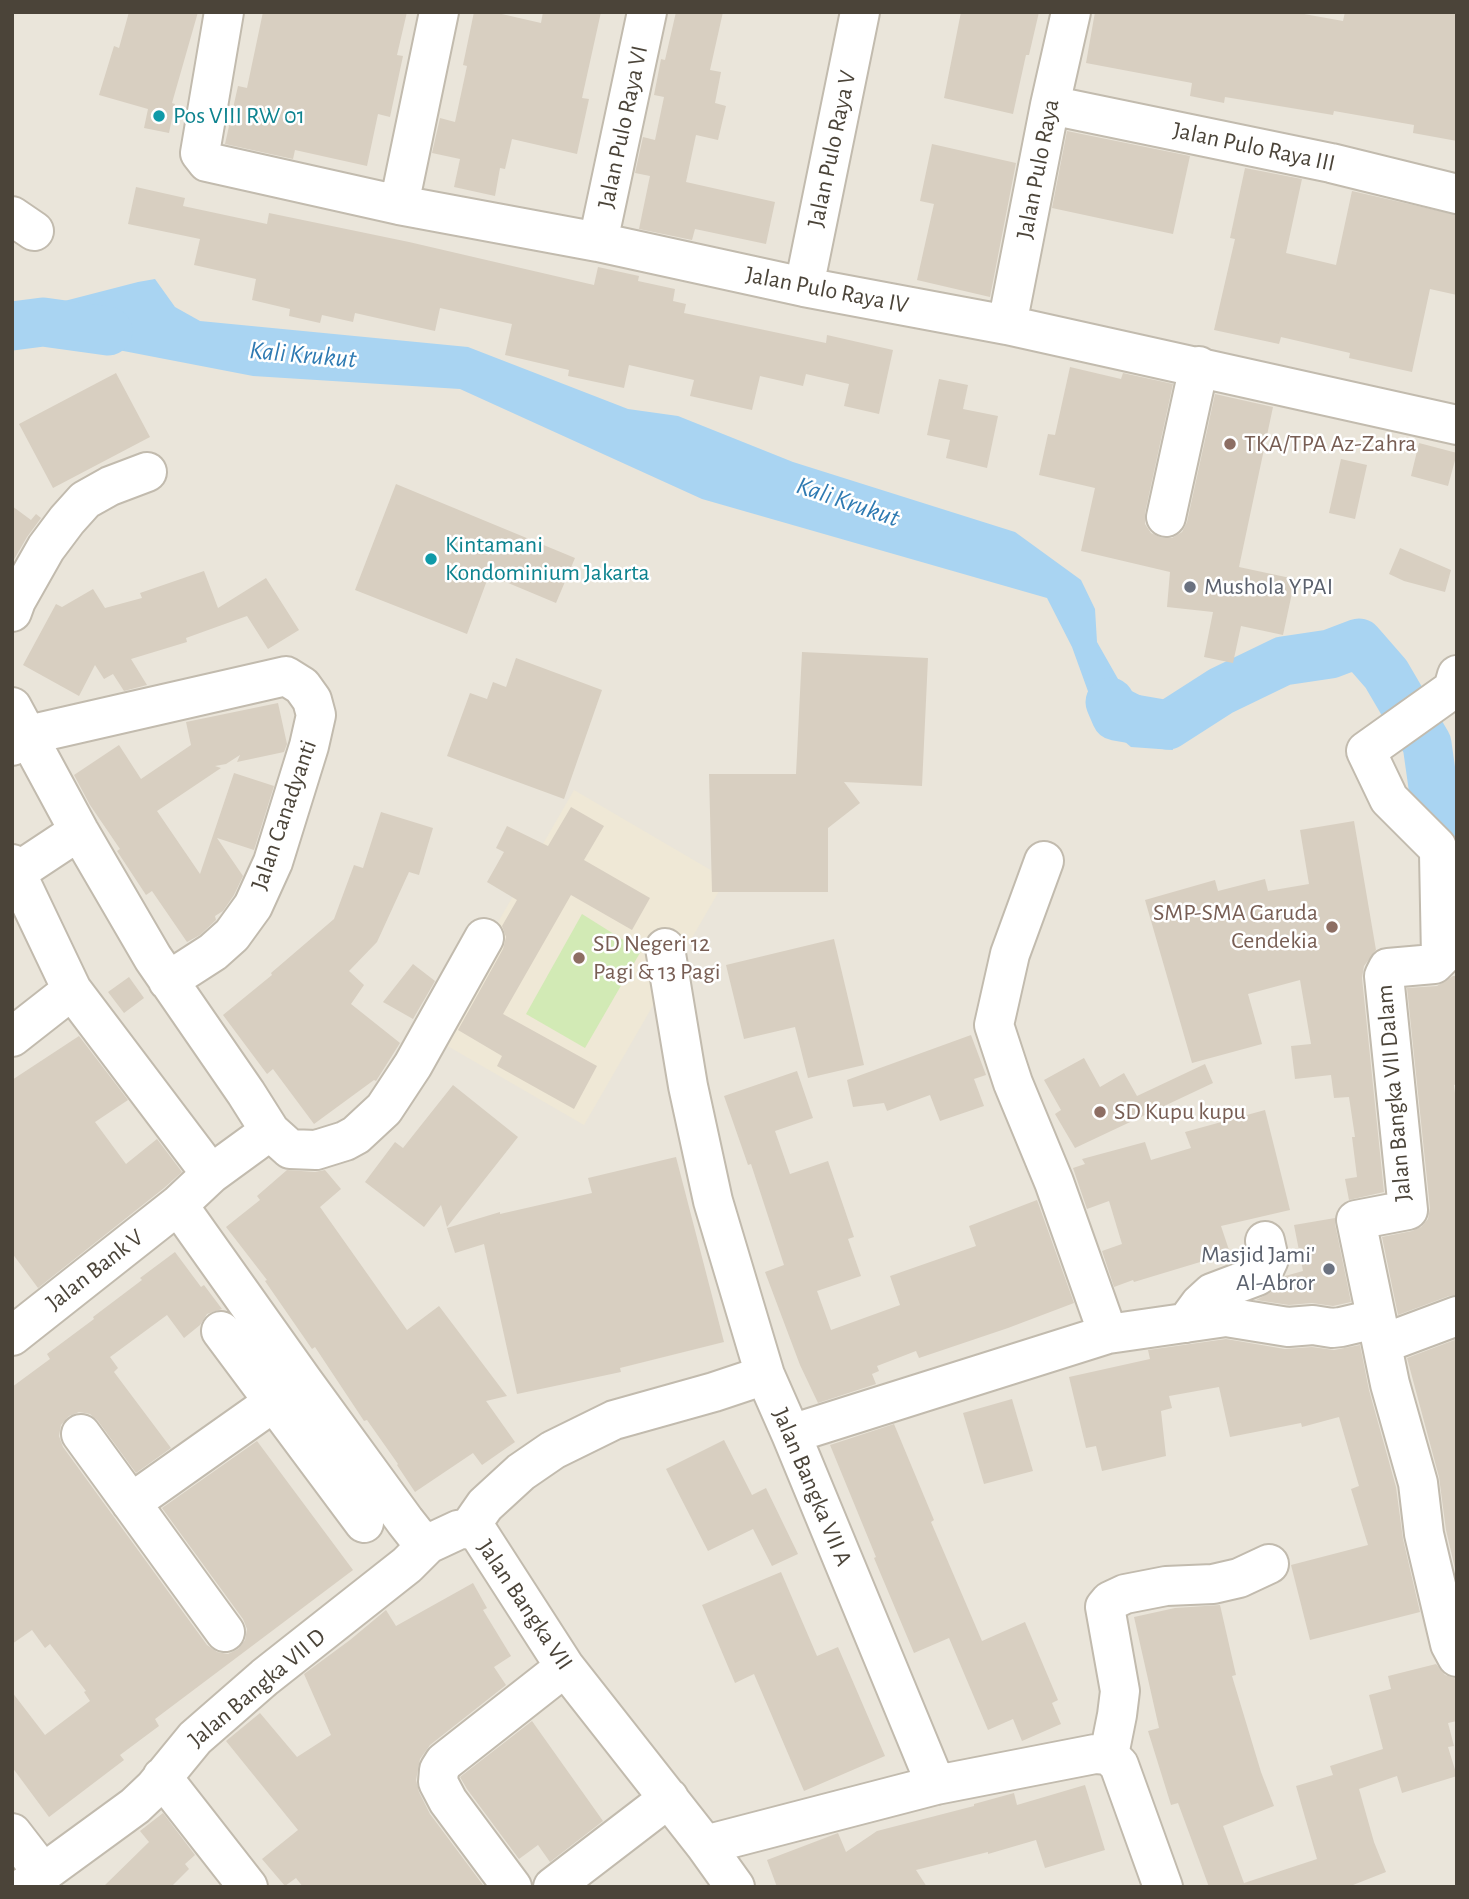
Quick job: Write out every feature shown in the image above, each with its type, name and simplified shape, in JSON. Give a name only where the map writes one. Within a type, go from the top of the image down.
[{"type":"street","name":"Jalan Pulo Raya IV","points":[[224,12],[200,153],[206,162],[399,205],[598,242],[804,287],[1199,366],[1457,425]]},
{"type":"street","points":[[399,205],[439,12]]},
{"type":"street","name":"Jalan Pulo Raya VI","points":[[598,242],[647,12]]},
{"type":"street","name":"Jalan Pulo Raya V","points":[[804,287],[860,12]]},
{"type":"street","name":"Jalan Pulo Raya","points":[[1007,326],[1050,104],[1071,12]]},
{"type":"street","name":"Jalan Pulo Raya III","points":[[1050,104],[1331,163],[1457,194]]},
{"type":"street","points":[[1166,517],[1199,366]]},
{"type":"street","points":[[12,612],[46,548],[66,520],[85,500],[110,486],[147,472]]},
{"type":"street","name":"Jalan Bangka VII Dalam","points":[[1378,1331],[1356,1220],[1408,1210],[1384,976],[1388,968],[1434,964],[1441,957],[1439,854],[1437,847],[1389,799],[1366,751],[1453,689],[1457,675]]},
{"type":"street","name":"Jalan Canadyanti","points":[[168,981],[213,952],[232,935],[253,906],[273,862],[316,715],[312,700],[302,686],[286,676],[17,729],[153,958],[168,981],[218,1056],[246,1093],[270,1131]]},
{"type":"street","points":[[79,831],[14,868],[72,990],[193,1191],[288,1392],[364,1523]]},
{"type":"street","points":[[1044,861],[1010,954],[994,1025],[1013,1083],[1054,1182],[1108,1334]]},
{"type":"street","points":[[270,1131],[290,1149],[299,1151],[327,1148],[356,1135],[384,1109],[413,1065],[484,938]]},
{"type":"street","name":"Jalan Bangka VII A","points":[[665,948],[688,1086],[713,1200],[765,1375],[936,1785]]},
{"type":"street","points":[[12,1037],[72,990]]},
{"type":"street","name":"Jalan Bank V","points":[[18,1321],[270,1131]]},
{"type":"street","points":[[1186,1323],[1212,1293],[1263,1272],[1269,1259],[1265,1241]]},
{"type":"street","points":[[791,1434],[1108,1334],[1226,1317],[1288,1327],[1314,1325],[1378,1331],[1457,1316]]},
{"type":"street","points":[[221,1331],[288,1392],[416,1535],[428,1544]]},
{"type":"street","points":[[1378,1331],[1418,1483],[1424,1534],[1447,1632],[1457,1657]]},
{"type":"street","points":[[469,1528],[485,1505],[522,1472],[553,1450],[614,1420],[765,1375]]},
{"type":"street","points":[[131,1503],[288,1392]]},
{"type":"street","points":[[81,1434],[225,1632]]},
{"type":"street","name":"Jalan Bangka VII","points":[[428,1544],[458,1530],[469,1528],[480,1535],[565,1667],[669,1798],[735,1887]]},
{"type":"street","name":"Jalan Bangka VII D","points":[[34,1880],[135,1805],[154,1788],[204,1730],[265,1677],[407,1565],[428,1544]]},
{"type":"street","points":[[1109,1755],[1120,1691],[1105,1607],[1110,1601],[1125,1594],[1166,1586],[1213,1584],[1239,1578],[1269,1564]]},
{"type":"street","points":[[512,1887],[447,1801],[438,1782],[439,1770],[444,1762],[565,1667]]},
{"type":"street","points":[[705,1845],[936,1785],[1095,1754],[1109,1755],[1119,1765],[1163,1887]]},
{"type":"street","points":[[162,1777],[248,1887]]},
{"type":"street","points":[[553,1887],[669,1798]]},
{"type":"street","points":[[12,1833],[34,1880]]},
{"type":"shaded area","points":[[12,12],[1457,12],[1457,1887],[12,1887]]},
{"type":"shaded area","name":"SD Negeri 12 Pagi & 13 Pagi","points":[[574,790],[726,879],[584,1125],[432,1037]]},
{"type":"green space","points":[[582,914],[641,951],[585,1048],[526,1014]]},
{"type":"water","points":[[155,279],[175,307],[200,321],[468,347],[628,409],[678,416],[793,462],[1015,532],[1081,580],[1095,609],[1097,642],[1122,686],[1151,701],[1168,725],[1173,750],[1131,747],[1098,719],[1072,647],[1047,598],[702,499],[460,389],[253,376],[56,338],[43,322],[45,306]]},
{"type":"building","points":[[129,12],[198,12],[172,103],[175,104],[169,133],[144,128],[148,109],[99,95],[114,46],[119,48]]},
{"type":"building","points":[[263,12],[407,12],[397,55],[403,56],[390,117],[378,114],[367,166],[295,150],[293,159],[225,144],[238,86],[247,88]]},
{"type":"building","points":[[474,12],[493,12],[541,23],[543,12],[601,12],[582,98],[589,99],[577,154],[512,139],[505,169],[500,168],[495,196],[454,187],[460,159],[432,153],[440,118],[455,122],[467,66],[463,65]]},
{"type":"building","points":[[676,12],[723,12],[710,70],[721,72],[715,103],[726,106],[718,140],[696,135],[686,182],[775,202],[766,244],[695,229],[692,240],[639,229],[650,176],[635,173],[643,137],[655,140],[664,97],[654,95],[661,59],[665,60]]},
{"type":"building","points":[[961,12],[1039,12],[1013,114],[944,98]]},
{"type":"building","points":[[1095,12],[1293,12],[1343,21],[1345,12],[1457,12],[1457,141],[1413,133],[1414,125],[1334,111],[1333,115],[1225,97],[1224,103],[1190,96],[1192,83],[1086,63]]},
{"type":"building","points":[[1067,131],[1190,156],[1173,234],[1052,208]]},
{"type":"building","points":[[932,144],[1016,163],[990,297],[917,280],[934,204],[920,201]]},
{"type":"building","points":[[1245,168],[1302,179],[1286,253],[1336,265],[1352,191],[1457,215],[1457,295],[1430,289],[1412,372],[1349,358],[1350,353],[1281,337],[1279,344],[1214,330],[1235,239],[1230,238]]},
{"type":"building","points":[[136,187],[185,198],[183,206],[267,224],[269,213],[594,285],[598,267],[639,276],[638,281],[675,289],[673,301],[686,304],[684,313],[826,343],[827,335],[893,350],[879,414],[844,406],[849,384],[806,374],[803,386],[760,376],[752,410],[690,396],[694,380],[629,365],[624,388],[568,376],[569,370],[505,355],[512,324],[440,308],[435,331],[355,313],[353,322],[322,315],[320,323],[289,316],[290,309],[252,300],[256,279],[194,265],[200,239],[128,224]]},
{"type":"building","points":[[1070,367],[1121,379],[1123,373],[1173,384],[1145,513],[1145,524],[1151,533],[1162,538],[1172,538],[1182,532],[1187,522],[1215,394],[1273,407],[1239,567],[1295,579],[1283,635],[1241,626],[1233,663],[1204,657],[1213,612],[1167,607],[1170,572],[1081,551],[1095,488],[1039,475],[1048,434],[1055,435]]},
{"type":"building","points":[[116,373],[150,437],[53,488],[19,424]]},
{"type":"building","points":[[939,379],[968,385],[963,409],[998,416],[987,468],[946,458],[950,440],[927,435]]},
{"type":"building","points":[[1419,443],[1457,453],[1448,486],[1411,476]]},
{"type":"building","points":[[1341,459],[1367,465],[1355,519],[1329,513]]},
{"type":"building","name":"Kintamani Kondominium Jakarta","points":[[396,484],[575,558],[556,603],[489,575],[467,634],[355,590]]},
{"type":"building","points":[[12,506],[31,520],[36,514],[41,518],[12,563]]},
{"type":"building","points":[[1400,548],[1451,570],[1445,592],[1389,574]]},
{"type":"building","points":[[204,571],[218,608],[266,578],[299,630],[268,649],[247,616],[186,638],[187,642],[131,659],[147,685],[124,691],[113,674],[104,679],[95,665],[79,696],[23,665],[56,604],[62,607],[93,589],[105,608],[142,598],[140,593]]},
{"type":"building","points":[[802,652],[928,658],[922,786],[844,782],[860,803],[828,828],[828,892],[712,892],[709,774],[796,774]]},
{"type":"building","points":[[516,658],[602,690],[564,799],[447,756],[470,693],[487,699],[493,682],[506,687]]},
{"type":"building","points":[[278,703],[287,744],[284,752],[237,762],[240,755],[226,764],[215,766],[221,768],[157,811],[200,874],[234,773],[274,786],[254,850],[217,838],[243,876],[223,911],[215,916],[216,920],[200,935],[187,942],[152,891],[146,895],[117,851],[120,849],[90,805],[74,775],[119,745],[141,779],[191,745],[186,722]]},
{"type":"building","points":[[571,807],[604,826],[584,860],[650,898],[632,930],[571,895],[503,1014],[597,1066],[574,1109],[497,1066],[502,1056],[458,1030],[503,949],[506,937],[502,926],[517,900],[487,882],[504,852],[496,848],[507,826],[548,846]]},
{"type":"building","points":[[381,812],[433,828],[419,875],[409,872],[377,942],[349,971],[364,985],[351,1004],[400,1043],[376,1081],[314,1124],[273,1069],[267,1074],[223,1015],[334,919],[354,865],[363,868]]},
{"type":"building","points":[[1354,821],[1376,950],[1364,966],[1362,978],[1384,1192],[1349,1200],[1345,1179],[1357,1177],[1349,1097],[1334,1098],[1331,1075],[1295,1079],[1291,1046],[1311,1044],[1300,980],[1248,994],[1262,1044],[1192,1063],[1145,900],[1215,880],[1218,891],[1265,879],[1268,891],[1309,884],[1300,830]]},
{"type":"building","points":[[834,939],[864,1065],[808,1078],[795,1027],[744,1039],[726,965]]},
{"type":"building","points":[[413,964],[435,981],[413,1019],[383,1002]]},
{"type":"building","points":[[1457,976],[1457,1084],[1454,1085],[1457,1110],[1457,1295],[1398,1315],[1382,1237],[1421,1227],[1428,1219],[1430,1208],[1407,988],[1437,986]]},
{"type":"building","points":[[129,977],[144,998],[124,1013],[108,992]]},
{"type":"building","points":[[971,1035],[986,1075],[974,1079],[984,1106],[940,1121],[930,1095],[887,1111],[884,1103],[853,1107],[847,1080]]},
{"type":"building","points":[[79,1036],[128,1100],[95,1122],[126,1164],[157,1139],[182,1172],[38,1288],[12,1253],[12,1080]]},
{"type":"building","points":[[1084,1058],[1100,1087],[1124,1073],[1137,1096],[1205,1064],[1213,1083],[1075,1148],[1055,1114],[1061,1110],[1044,1080]]},
{"type":"building","points":[[797,1071],[813,1118],[775,1131],[790,1174],[828,1161],[854,1237],[848,1239],[861,1276],[817,1291],[831,1330],[900,1305],[890,1276],[976,1246],[969,1226],[1037,1200],[1074,1303],[919,1358],[916,1351],[877,1366],[879,1371],[872,1374],[876,1384],[818,1403],[800,1365],[765,1272],[784,1265],[751,1164],[748,1165],[724,1096]]},
{"type":"building","points":[[453,1085],[518,1137],[447,1227],[441,1205],[424,1227],[365,1182],[395,1142],[403,1148]]},
{"type":"building","points":[[1265,1110],[1290,1210],[1221,1226],[1230,1253],[1114,1287],[1102,1251],[1122,1244],[1109,1201],[1087,1209],[1073,1168],[1085,1164],[1082,1159],[1145,1142],[1151,1160],[1191,1148],[1185,1132]]},
{"type":"building","points":[[676,1157],[724,1342],[620,1368],[621,1372],[517,1394],[484,1244],[455,1253],[447,1228],[500,1212],[592,1193],[588,1178]]},
{"type":"building","points":[[287,1170],[325,1170],[341,1189],[320,1207],[407,1330],[439,1306],[507,1396],[486,1401],[515,1442],[482,1465],[473,1453],[415,1492],[315,1347],[312,1349],[265,1281],[267,1280],[226,1227],[260,1200],[257,1196]]},
{"type":"building","name":"Masjid Jami' Al-Abror","points":[[1335,1218],[1351,1302],[1333,1306],[1312,1303],[1289,1305],[1256,1300],[1275,1290],[1285,1276],[1303,1271],[1294,1225]]},
{"type":"building","points":[[175,1252],[201,1287],[204,1285],[222,1309],[207,1314],[200,1325],[184,1338],[167,1315],[110,1357],[118,1368],[114,1372],[171,1448],[136,1473],[98,1421],[90,1414],[79,1412],[69,1416],[61,1425],[59,1436],[63,1447],[207,1645],[217,1652],[228,1654],[238,1649],[245,1640],[247,1629],[243,1619],[162,1508],[257,1441],[353,1570],[155,1719],[159,1726],[120,1755],[124,1760],[49,1817],[12,1767],[12,1692],[45,1735],[90,1701],[84,1692],[86,1691],[50,1644],[45,1648],[32,1630],[12,1644],[12,1387],[50,1359],[47,1354]]},
{"type":"building","points":[[1226,1339],[1285,1349],[1312,1347],[1334,1350],[1360,1345],[1369,1390],[1396,1487],[1403,1539],[1420,1612],[1310,1640],[1291,1565],[1368,1545],[1351,1489],[1359,1486],[1339,1417],[1302,1427],[1301,1423],[1230,1437],[1219,1387],[1169,1396],[1172,1408],[1161,1411],[1166,1456],[1102,1471],[1096,1446],[1086,1448],[1069,1377],[1150,1359],[1148,1350]]},
{"type":"building","points":[[1457,1339],[1457,1577],[1446,1530],[1439,1477],[1407,1358]]},
{"type":"building","points":[[1012,1399],[1033,1471],[984,1484],[963,1413]]},
{"type":"building","points":[[894,1424],[934,1520],[931,1522],[982,1641],[1025,1622],[1058,1700],[1052,1703],[1061,1724],[1022,1741],[1013,1719],[988,1730],[949,1638],[914,1653],[830,1445]]},
{"type":"building","points":[[724,1440],[752,1495],[766,1488],[798,1554],[772,1566],[753,1529],[708,1551],[666,1469]]},
{"type":"building","points":[[781,1572],[817,1656],[838,1647],[885,1756],[804,1791],[754,1674],[735,1683],[702,1605]]},
{"type":"building","points":[[473,1583],[487,1608],[483,1610],[511,1656],[494,1667],[506,1685],[430,1745],[420,1759],[416,1780],[430,1814],[483,1885],[303,1887],[296,1878],[285,1886],[262,1859],[298,1830],[226,1741],[260,1713],[297,1757],[331,1735],[304,1674],[386,1610],[396,1626]]},
{"type":"building","points":[[1220,1605],[1236,1675],[1232,1676],[1274,1806],[1223,1826],[1244,1883],[1317,1859],[1296,1786],[1333,1775],[1330,1766],[1383,1749],[1369,1695],[1391,1689],[1388,1676],[1436,1664],[1445,1675],[1457,1679],[1457,1721],[1448,1723],[1454,1746],[1448,1747],[1457,1776],[1402,1793],[1397,1776],[1359,1789],[1374,1842],[1386,1872],[1348,1887],[1209,1887],[1178,1803],[1171,1805],[1148,1731],[1159,1728],[1134,1617],[1175,1608]]},
{"type":"building","points":[[532,1721],[603,1821],[550,1862],[538,1845],[519,1859],[460,1777]]},
{"type":"building","points":[[1085,1785],[1105,1850],[1045,1868],[1036,1840],[916,1870],[927,1887],[777,1887],[767,1860],[838,1833],[846,1852],[877,1831],[1014,1793],[1017,1805]]},
{"type":"building","points":[[163,1813],[195,1855],[185,1864],[189,1869],[171,1887],[103,1887],[149,1842],[140,1831]]},
{"type":"waterway","name":"Kali Krukut","points":[[12,326],[43,322],[108,331]]},
{"type":"waterway","name":"Kali Krukut","points":[[1110,702],[1116,716],[1168,725],[1221,691],[1283,661],[1330,654],[1359,643],[1386,674],[1427,744],[1439,829],[1457,834]]},
{"type":"place","name":"Pos VIII RW 01","points":[[159,116]]},
{"type":"place","name":"TKA/TPA Az-Zahra","points":[[1230,444]]},
{"type":"place","name":"Kintamani Kondominium Jakarta","points":[[431,559]]},
{"type":"place","name":"Mushola YPAI","points":[[1190,587]]},
{"type":"place","name":"SMP-SMA Garuda Cendekia","points":[[1332,927]]},
{"type":"place","name":"SD Negeri 12 Pagi & 13 Pagi","points":[[579,958]]},
{"type":"place","name":"SD Kupu kupu","points":[[1100,1112]]},
{"type":"place","name":"Masjid Jami' Al-Abror","points":[[1329,1269]]}]
